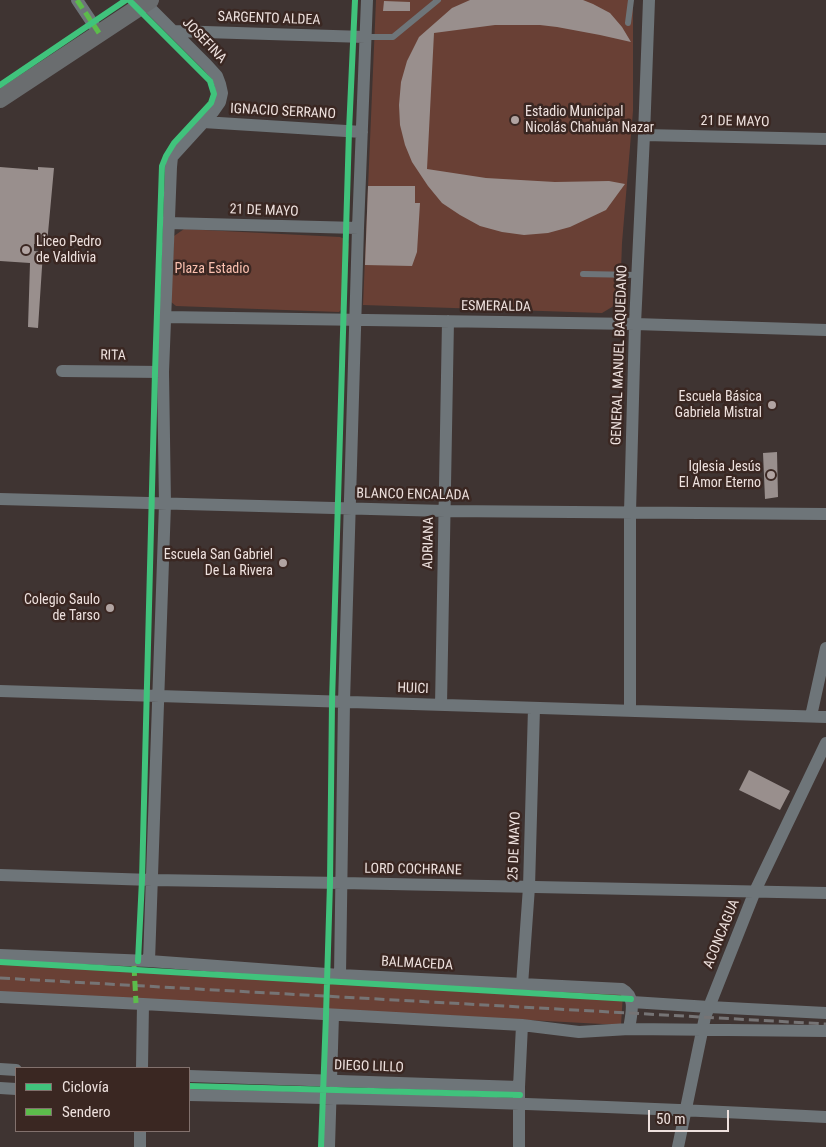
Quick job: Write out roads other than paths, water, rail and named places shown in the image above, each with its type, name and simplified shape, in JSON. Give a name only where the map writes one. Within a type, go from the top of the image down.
[{"type":"street","points":[[76,0],[99,32]]},
{"type":"street","points":[[340,975],[349,509],[364,37],[367,0]]},
{"type":"street","name":"GENERAL MANUEL BAQUEDANO","points":[[630,711],[630,512],[649,0]]},
{"type":"street","points":[[0,99],[148,1]]},
{"type":"street","name":"JOSEFINA","points":[[148,1],[173,31],[217,76],[222,93],[220,102],[213,112],[172,157],[163,372],[165,504],[149,961]]},
{"type":"street","name":"SARGENTO ALDEA","points":[[173,31],[364,37]]},
{"type":"street","name":"IGNACIO SERRANO","points":[[203,122],[362,132]]},
{"type":"street","name":"21 DE MAYO","points":[[644,135],[826,139]]},
{"type":"street","name":"21 DE MAYO","points":[[168,223],[358,228]]},
{"type":"street","name":"ESMERALDA","points":[[165,317],[636,324],[826,330]]},
{"type":"street","name":"ADRIANA","points":[[440,705],[448,321]]},
{"type":"street","name":"RITA","points":[[62,371],[163,372]]},
{"type":"street","name":"BLANCO ENCALADA","points":[[0,499],[349,509],[826,514]]},
{"type":"street","points":[[811,716],[826,648]]},
{"type":"street","name":"HUICI","points":[[0,691],[826,717]]},
{"type":"street","name":"25 DE MAYO","points":[[522,985],[529,887],[534,708]]},
{"type":"street","name":"ACONCAGUA","points":[[678,1147],[705,1017],[755,891],[826,743]]},
{"type":"street","name":"LORD COCHRANE","points":[[0,875],[152,880],[826,893]]},
{"type":"street","name":"BALMACEDA","points":[[0,955],[149,961],[340,975],[622,989],[627,992],[632,1002]]},
{"type":"street","points":[[0,997],[522,1026],[579,1032],[629,1030],[826,1031]]},
{"type":"street","points":[[629,1030],[632,1002],[826,1013]]},
{"type":"street","points":[[142,1067],[143,1004]]},
{"type":"street","points":[[329,1147],[333,1015]]},
{"type":"street","points":[[519,1147],[519,1086],[522,1026]]},
{"type":"street","points":[[0,1070],[15,1070]]},
{"type":"street","name":"DIEGO LILLO","points":[[190,1076],[519,1086]]},
{"type":"street","points":[[0,1088],[15,1089]]},
{"type":"street","points":[[190,1095],[685,1110],[826,1117]]},
{"type":"street","points":[[140,1132],[140,1147]]},
{"type":"lane","points":[[364,37],[393,37],[438,0]]},
{"type":"lane","points":[[628,23],[631,0]]},
{"type":"lane","points":[[583,274],[638,275]]},
{"type":"railway","points":[[0,978],[826,1024]]},
{"type":"place","name":"Estadio Municipal Nicolás Chahuán Nazar","points":[[515,120]]},
{"type":"place","name":"Liceo Pedro de Valdivia","points":[[26,250]]},
{"type":"place","name":"Escuela Básica Gabriela Mistral","points":[[772,405]]},
{"type":"place","name":"Iglesia Jesús El Amor Eterno","points":[[771,475]]},
{"type":"place","name":"Escuela San Gabriel De La Rivera","points":[[283,563]]},
{"type":"place","name":"Colegio Saulo de Tarso","points":[[110,608]]},
{"type":"park label","name":"Plaza Estadio","points":[[212,269]]}]
